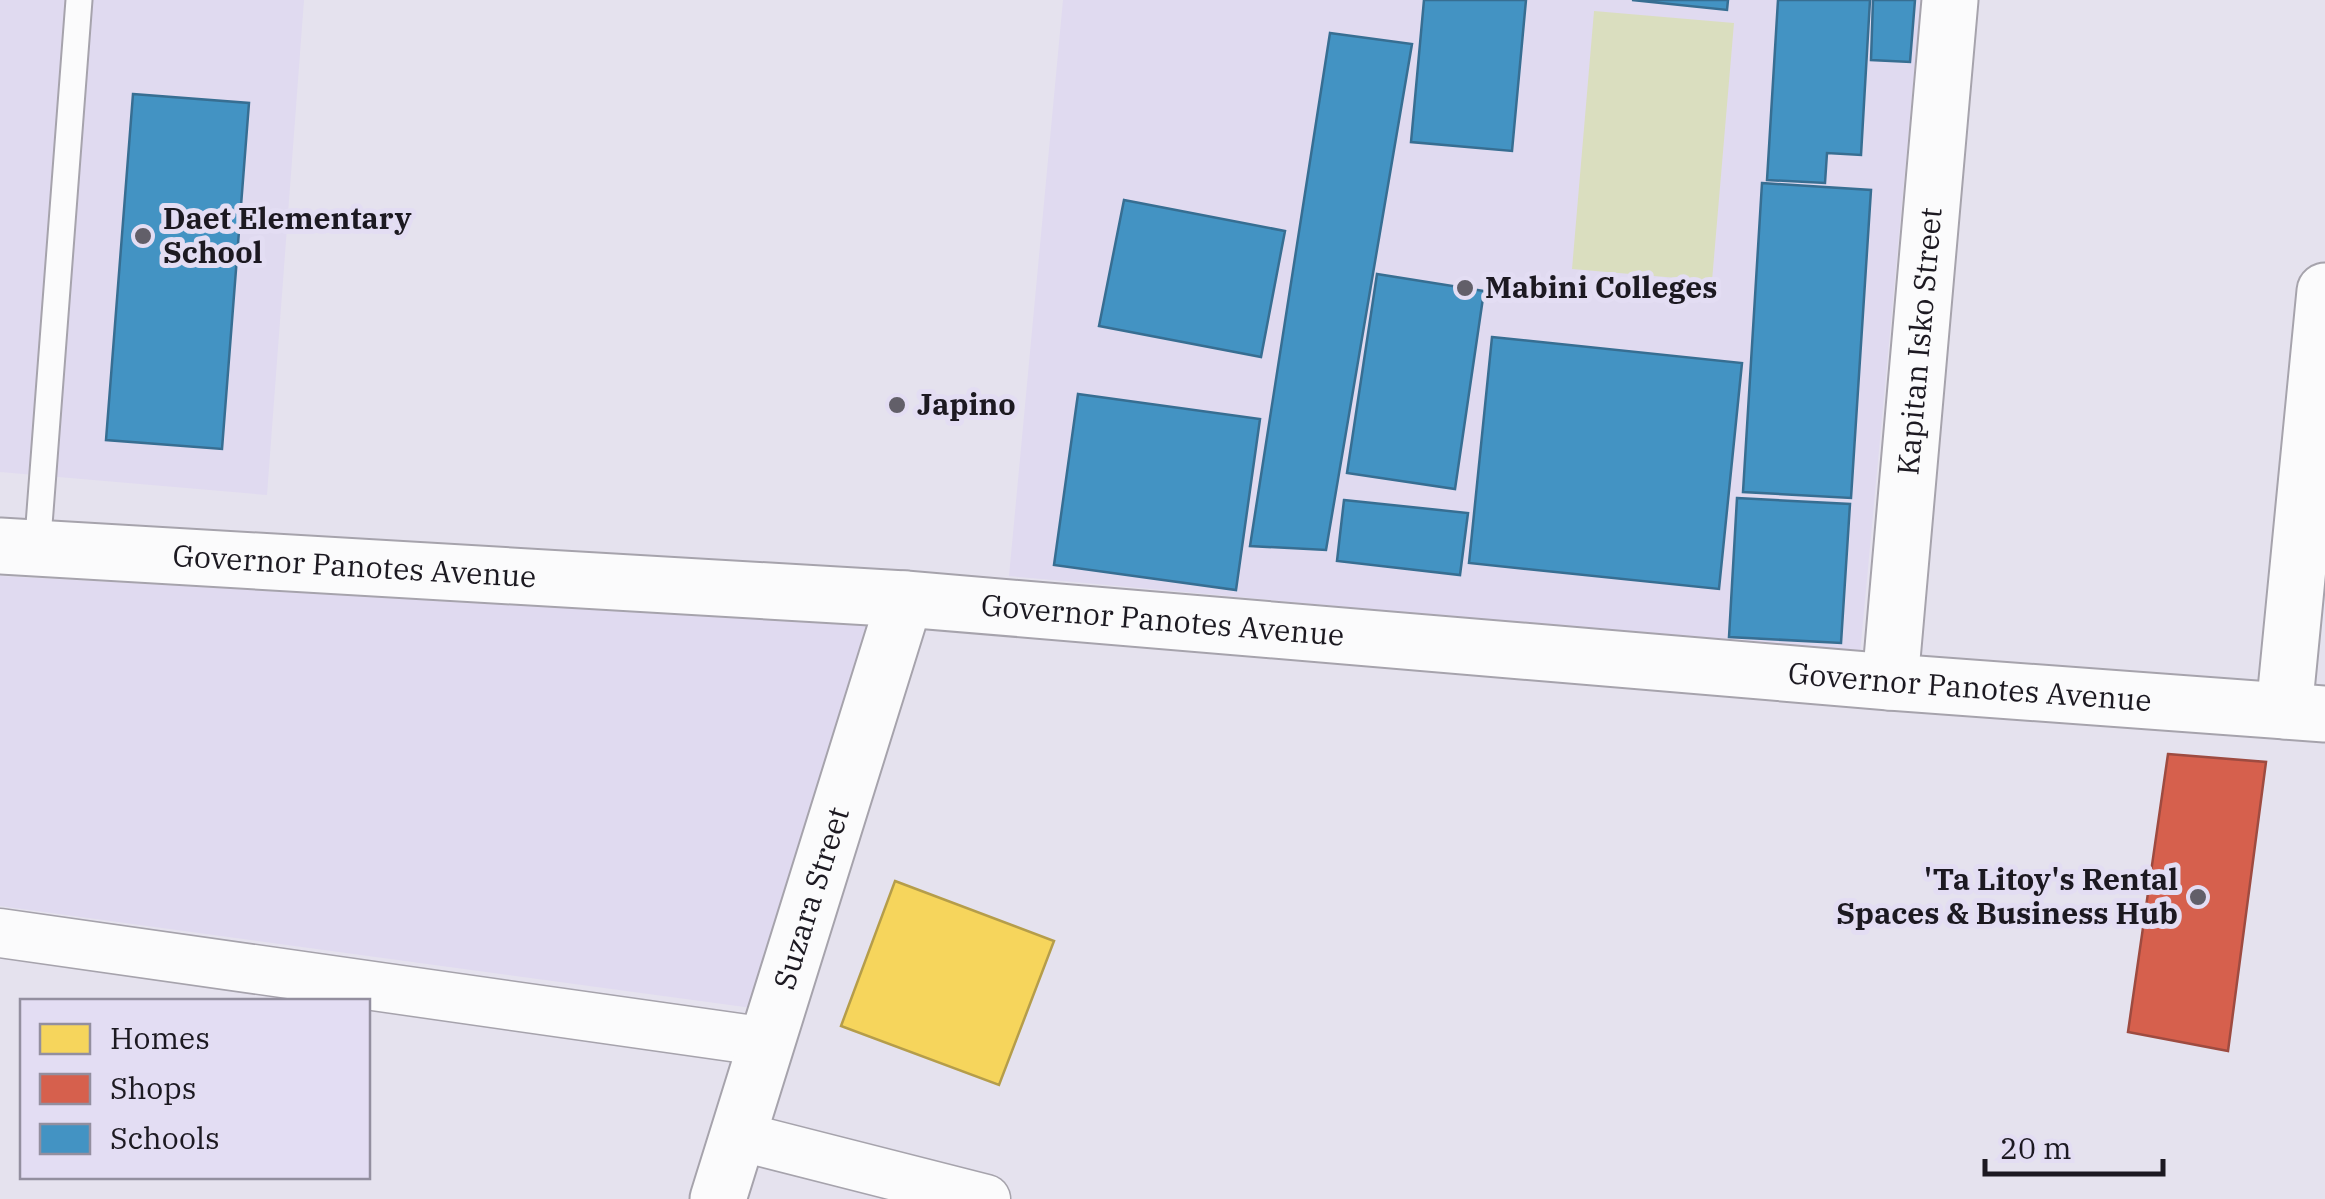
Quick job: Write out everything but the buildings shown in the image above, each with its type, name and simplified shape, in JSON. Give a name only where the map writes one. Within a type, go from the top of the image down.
[{"type":"main road","name":"Kapitan Isko Street","points":[[1890,682],[1950,0]]},
{"type":"main road","points":[[2304,712],[2325,291]]},
{"type":"main road","name":"Governor Panotes Avenue","points":[[18,548],[905,599],[1890,682],[2304,712]]},
{"type":"main road","name":"Suzara Street","points":[[718,1199],[905,599]]},
{"type":"street","points":[[0,933],[767,1042]]},
{"type":"street","points":[[738,1136],[986,1199]]},
{"type":"lane","points":[[18,548],[78,0]]},
{"type":"shaded area","name":"Daet Elementary School","points":[[0,0],[304,0],[267,495],[0,472]]},
{"type":"shaded area","name":"Mabini Colleges","points":[[1063,0],[1921,0],[1860,654],[1009,576]]},
{"type":"shaded area","points":[[0,576],[873,623],[752,1008],[0,906]]},
{"type":"green space","points":[[1594,11],[1734,23],[1712,281],[1572,269]]},
{"type":"place","name":"Daet Elementary School","points":[[143,236]]},
{"type":"place","name":"Mabini Colleges","points":[[1465,288]]},
{"type":"place","name":"Japino","points":[[897,405]]},
{"type":"place","name":"'Ta Litoy's Rental Spaces & Business Hub","points":[[2198,897]]}]
